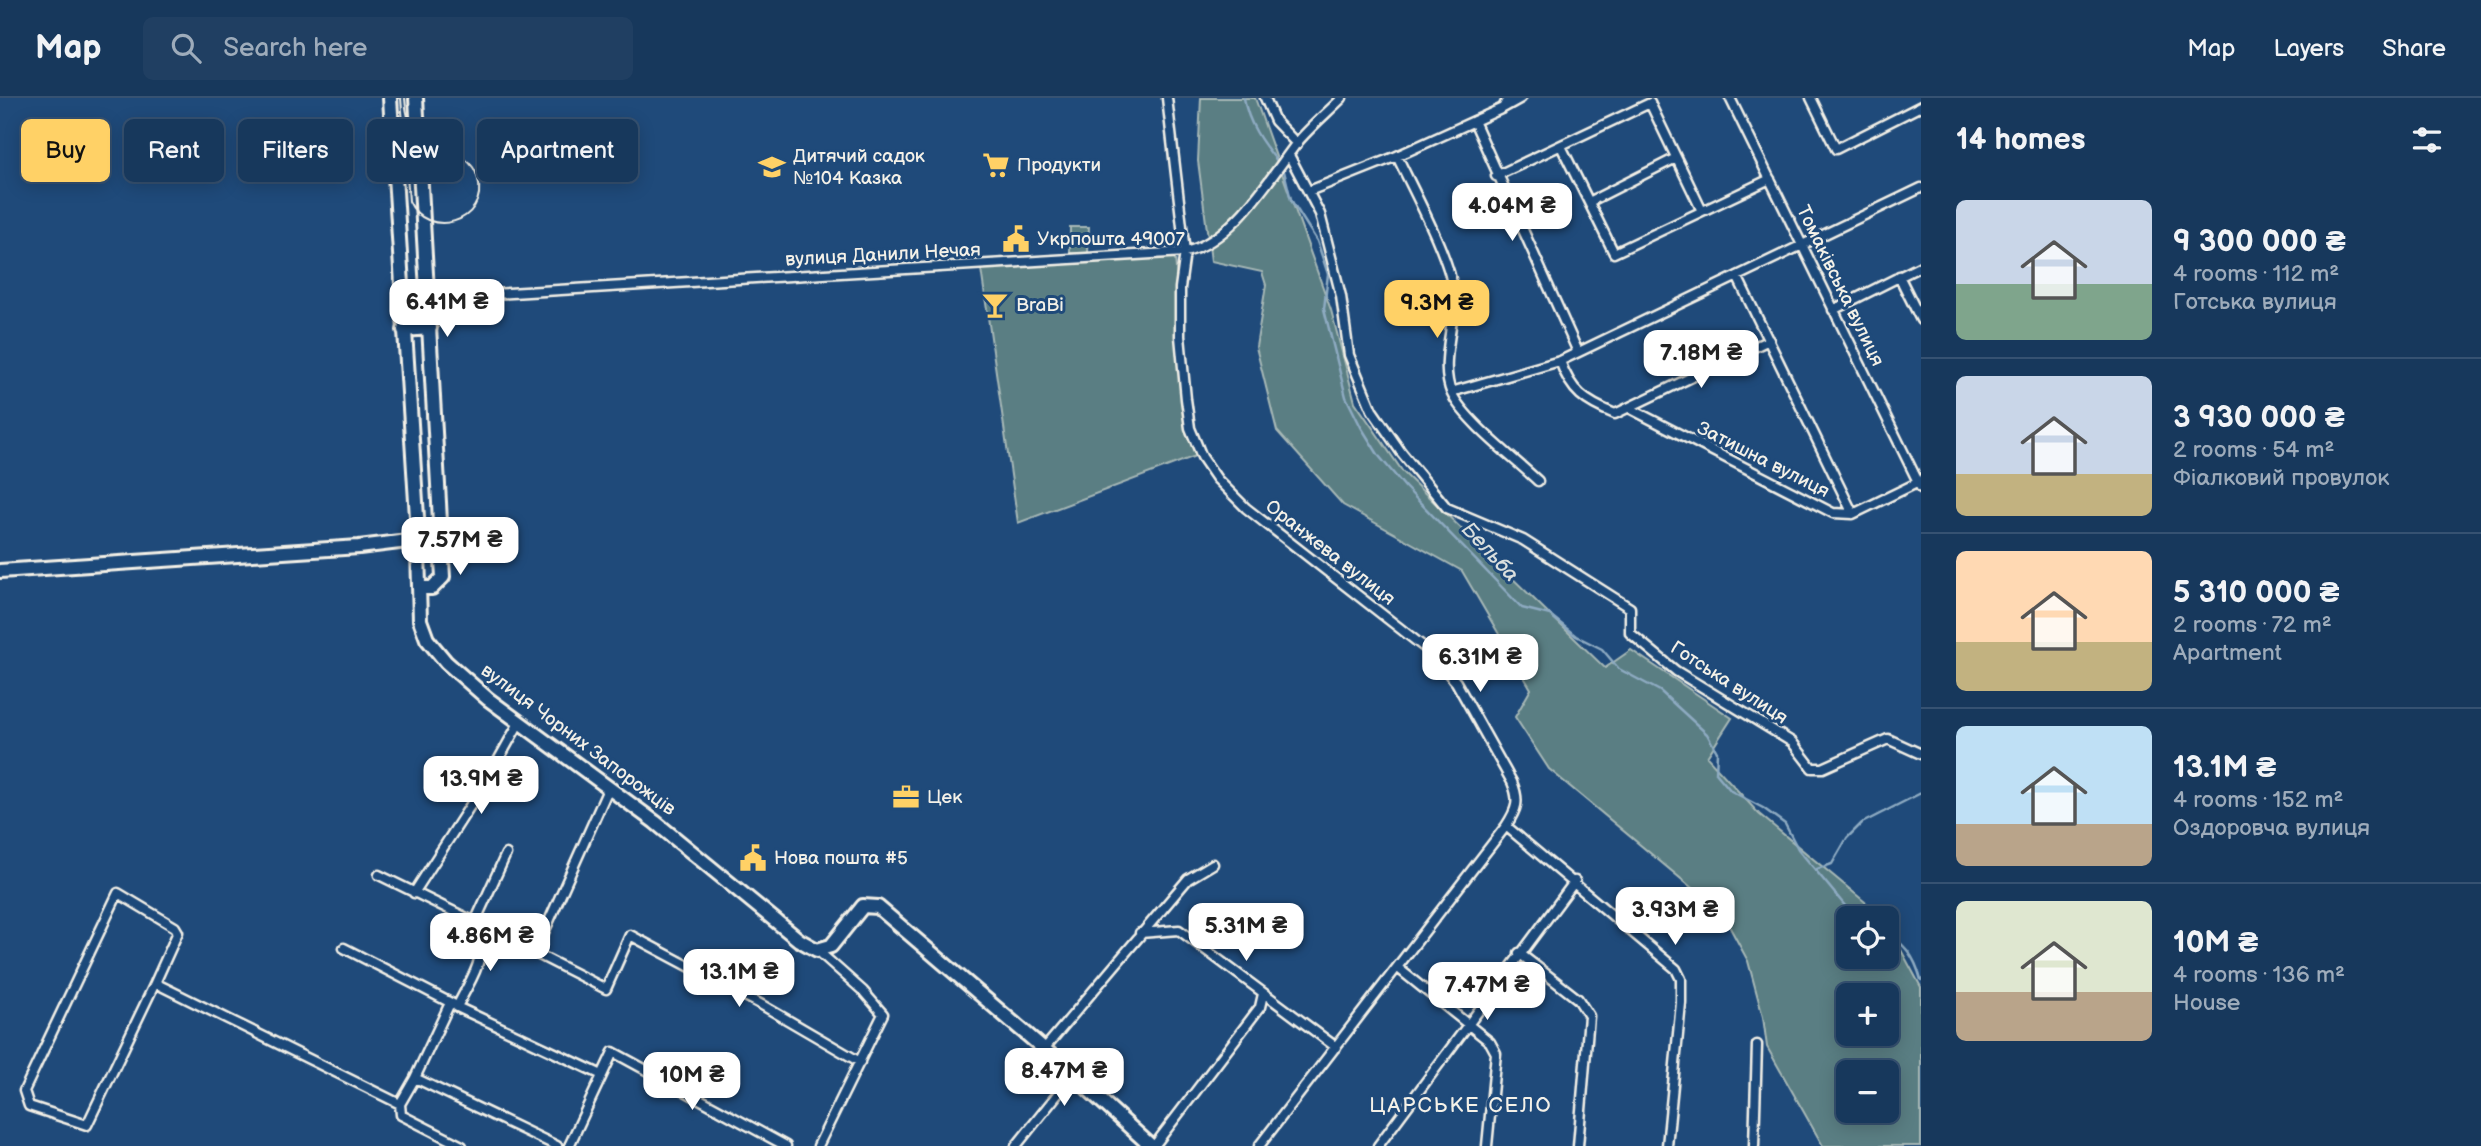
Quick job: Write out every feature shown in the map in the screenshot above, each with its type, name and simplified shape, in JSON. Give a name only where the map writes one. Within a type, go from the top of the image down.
[{"type":"main road","name":"вулиця Чорних Запорожців","points":[[390,98],[420,620],[431,646],[455,670],[519,723],[609,787],[799,940],[817,950]]},
{"type":"main road","points":[[416,98],[443,577],[432,588],[419,589]]},
{"type":"main road","points":[[404,330],[430,327]]},
{"type":"main road","points":[[0,571],[417,541],[432,538],[440,523]]},
{"type":"main road","points":[[817,950],[831,946],[863,906],[878,907],[1044,1049],[1152,1146]]},
{"type":"street","points":[[1167,98],[1185,252],[1203,248],[1224,232],[1297,144],[1342,98]]},
{"type":"street","points":[[1265,98],[1275,121],[1297,144]]},
{"type":"street","points":[[1503,108],[1508,98]]},
{"type":"street","points":[[1309,191],[1397,156],[1521,98]]},
{"type":"street","name":"Томаківська вулиця","points":[[1730,98],[1920,484]]},
{"type":"street","points":[[1811,98],[1836,149],[1921,106]]},
{"type":"street","points":[[1496,176],[1650,103],[1702,211]]},
{"type":"street","points":[[1474,121],[1496,176],[1578,352]]},
{"type":"street","points":[[1561,146],[1614,253],[1770,179]]},
{"type":"street","points":[[1397,156],[1429,222],[1452,285],[1455,313],[1447,368],[1451,392],[1460,407],[1538,481]]},
{"type":"street","name":"Готська вулиця","points":[[1287,158],[1309,191],[1320,214],[1340,296],[1349,355],[1372,410],[1447,508],[1523,540],[1630,608],[1630,633],[1676,671],[1792,742],[1811,768],[1823,768],[1888,739],[1921,754]]},
{"type":"street","points":[[1589,202],[1676,158]]},
{"type":"street","points":[[1451,392],[1560,361],[1921,188]]},
{"type":"street","name":"вулиця Данили Нечая","points":[[428,298],[1185,252]]},
{"type":"street","name":"Оранжева вулиця","points":[[1185,252],[1180,289],[1181,347],[1191,428],[1202,457],[1217,479],[1246,509],[1429,651],[1446,668],[1516,792],[1517,809],[1506,826],[1259,1146]]},
{"type":"street","points":[[1833,310],[1921,266]]},
{"type":"street","points":[[1737,276],[1853,514],[1920,484]]},
{"type":"street","points":[[1899,276],[1921,320]]},
{"type":"street","points":[[1560,361],[1568,383],[1580,396],[1610,412],[1620,413],[1769,340]]},
{"type":"street","name":"Затишна вулиця","points":[[1631,409],[1812,505],[1833,513],[1853,514]]},
{"type":"street","points":[[414,893],[490,775],[519,723]]},
{"type":"street","points":[[609,787],[536,950],[537,954],[606,989],[630,936],[762,1004],[860,1062],[818,1146]]},
{"type":"street","points":[[1506,826],[1670,962],[1681,979],[1667,1146]]},
{"type":"street","points":[[474,922],[506,854]]},
{"type":"street","points":[[1044,1049],[1188,879],[1213,864]]},
{"type":"street","points":[[379,875],[474,922],[481,940],[482,956],[400,1104],[401,1115],[461,1146]]},
{"type":"street","points":[[1378,1146],[1575,881]]},
{"type":"street","points":[[118,892],[175,927],[178,932],[155,984],[87,1125],[29,1106],[23,1091],[118,892]]},
{"type":"street","points":[[1140,933],[1179,930],[1336,1047]]},
{"type":"street","points":[[344,948],[454,1005],[602,1074]]},
{"type":"street","name":"вулиця Чорних Запорожців","points":[[817,950],[863,991],[883,1014],[860,1062]]},
{"type":"street","points":[[1519,954],[1578,999],[1589,1016],[1578,1146]]},
{"type":"street","points":[[1398,968],[1490,1042],[1496,1053],[1487,1146]]},
{"type":"street","points":[[155,984],[400,1104]]},
{"type":"street","points":[[1152,1146],[1260,1007],[1263,994]]},
{"type":"street","points":[[1754,1146],[1757,1045]]},
{"type":"street","points":[[569,1146],[612,1052],[786,1146]]},
{"type":"street","points":[[1016,1146],[1065,1085],[1065,1077],[1059,1063]]},
{"type":"street","points":[[415,1078],[557,1146]]},
{"type":"green space","points":[[1201,98],[1255,98],[1331,310],[1355,402],[1403,472],[1605,668],[1631,650],[1732,718],[1707,757],[1759,814],[1870,906],[1836,906],[1836,969],[1899,969],[1899,946],[1921,987],[1921,1146],[1823,1146],[1767,1047],[1763,1017],[1748,961],[1722,913],[1549,769],[1515,717],[1531,689],[1462,571],[1343,505],[1277,431],[1256,347],[1266,285],[1262,272],[1211,261],[1198,161]]},
{"type":"green space","points":[[1070,227],[1089,227],[1088,253],[1070,253]]},
{"type":"green space","points":[[1175,257],[1187,404],[1201,454],[1018,523],[981,269]]},
{"type":"waterway","name":"Бельба","points":[[1244,98],[1257,132],[1278,162]]},
{"type":"waterway","name":"Бельба","points":[[1283,167],[1291,200],[1317,241],[1328,274],[1324,309],[1346,397],[1379,456],[1405,487],[1522,608],[1550,615],[1576,636],[1602,649],[1619,669],[1660,691],[1707,734],[1717,752],[1716,773],[1731,791],[1763,808],[1785,824],[1798,849],[1845,906]]},
{"type":"waterway","points":[[1817,869],[1832,864],[1847,838],[1862,823],[1921,793]]},
{"type":"waterway","name":"Бельба","points":[[1899,942],[1909,953],[1921,980]]},
{"type":"tram line","points":[[401,98],[409,201],[418,213],[429,220],[442,223],[454,221],[466,215],[474,206],[479,194],[478,179],[472,165],[462,157],[427,144],[417,135],[409,121],[405,98]]},
{"type":"place","name":"Продукти","points":[[996,165]]},
{"type":"place","name":"Дитячий садок №104 Казка","points":[[772,167]]},
{"type":"place","name":"Укрпошта 49007","points":[[1016,239]]},
{"type":"place","name":"BraBi","points":[[995,305]]},
{"type":"place","name":"Цек","points":[[906,797]]},
{"type":"place","name":"Нова пошта #5","points":[[753,858]]},
{"type":"district","name":"ЦАРСЬКЕ СЕЛО","points":[[1461,1105]]}]
